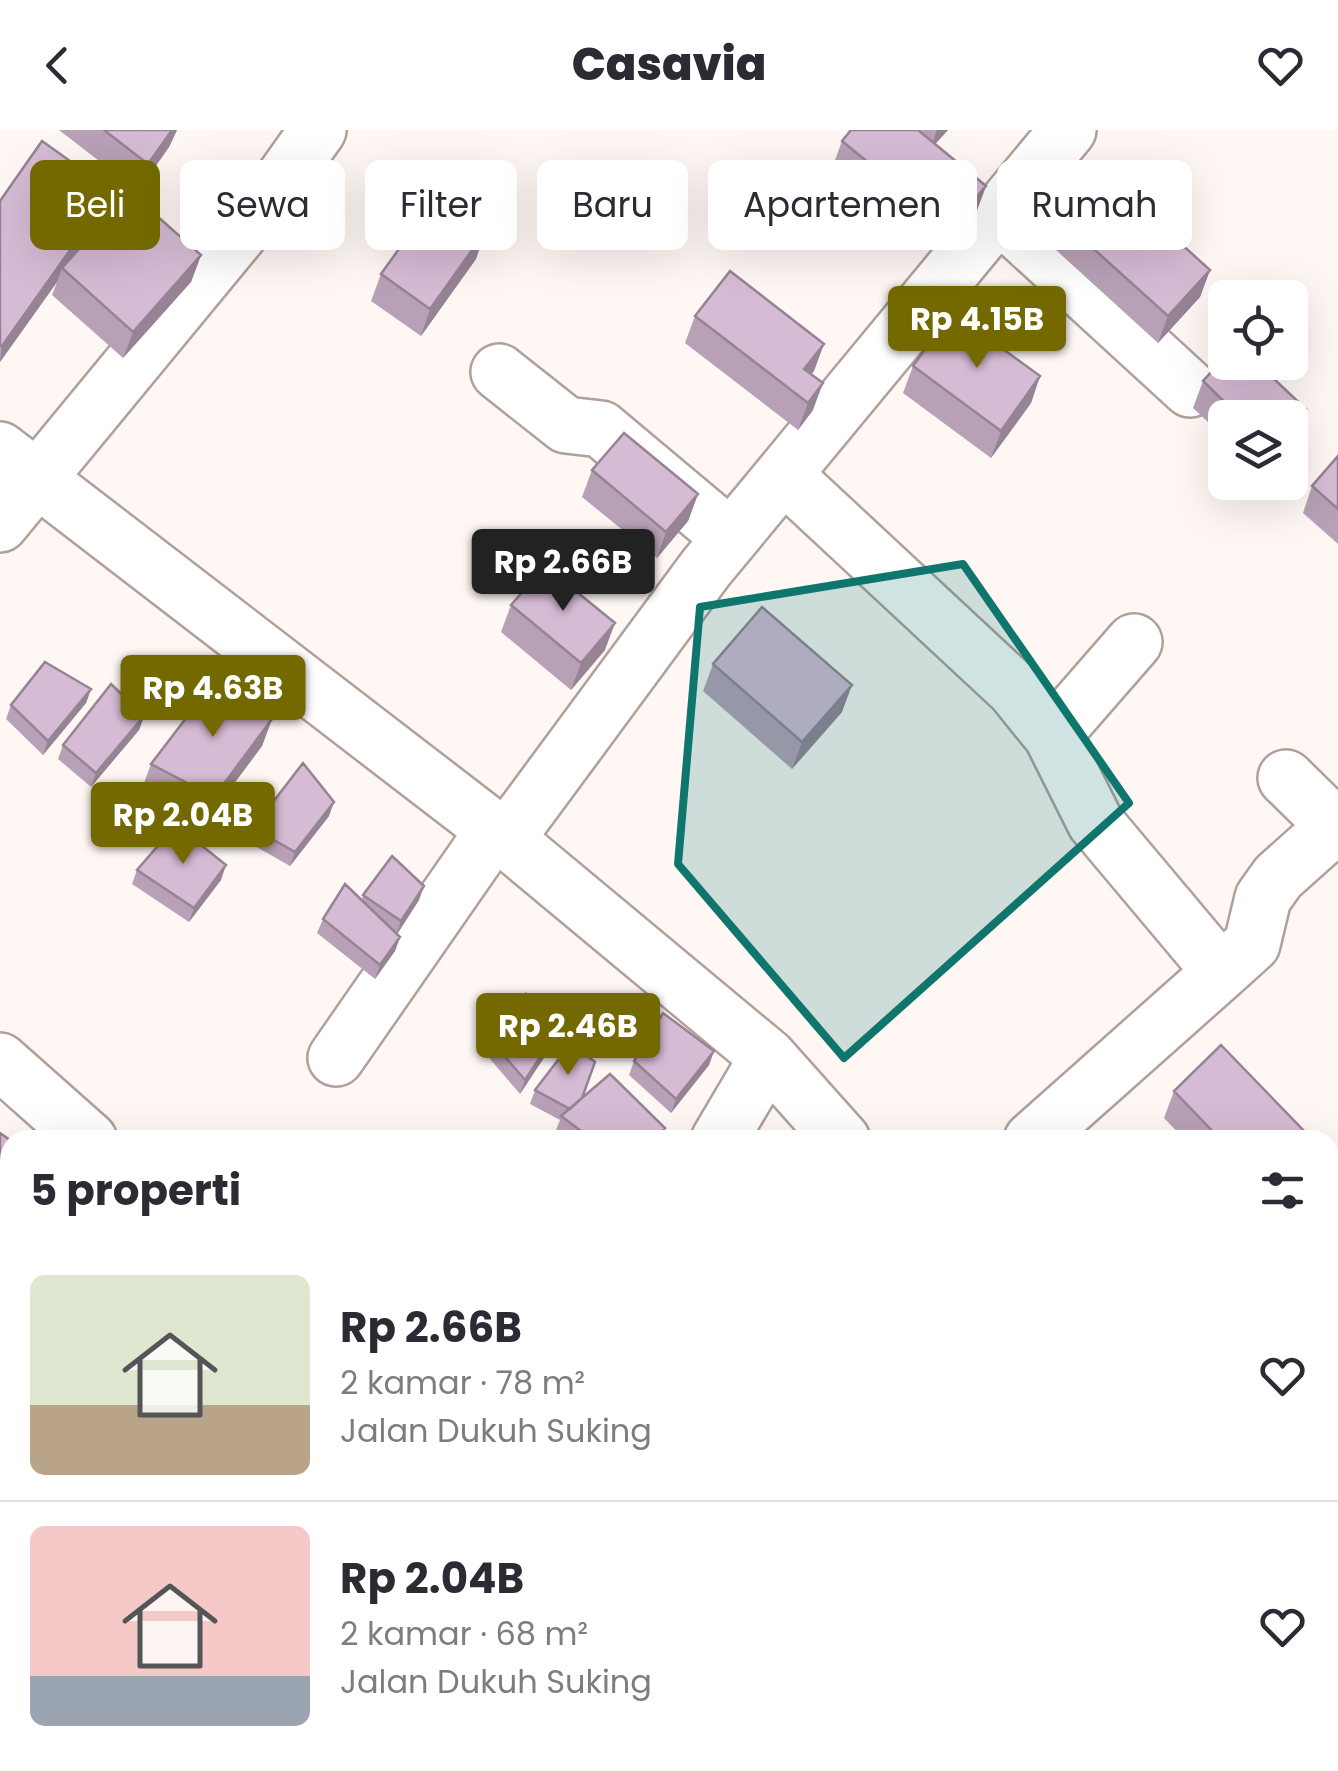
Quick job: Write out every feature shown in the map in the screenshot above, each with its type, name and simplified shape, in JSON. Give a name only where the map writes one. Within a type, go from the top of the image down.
[{"type":"street","points":[[0,524],[18,464],[276,189],[318,130]]},
{"type":"street","points":[[1043,160],[1068,130]]},
{"type":"street","points":[[336,1058],[500,836],[731,538],[997,214]]},
{"type":"street","points":[[1038,250],[1190,389]]},
{"type":"street","points":[[498,372],[566,425],[601,429],[731,538]]},
{"type":"street","points":[[18,464],[500,836],[768,1058],[833,1130]]},
{"type":"street","points":[[784,476],[1014,688],[1052,736],[1095,822],[1221,972]]},
{"type":"street","points":[[1052,736],[1134,642]]},
{"type":"street","points":[[1043,1130],[1252,944],[1264,898],[1278,877],[1335,826],[1286,778]]},
{"type":"street","points":[[725,1130],[768,1058]]},
{"type":"street","points":[[0,1061],[78,1130]]},
{"type":"highlighted area","points":[[963,564],[1129,803],[844,1058],[678,864],[700,607]]},
{"type":"building","points":[[104,130],[172,130],[151,160],[143,160]]},
{"type":"building","points":[[851,130],[918,130],[954,160],[865,160],[842,141]]},
{"type":"building","points":[[42,141],[69,160],[30,160],[30,250],[70,250],[2,346],[0,345],[0,201]]},
{"type":"building","points":[[977,179],[986,186],[977,196]]},
{"type":"building","points":[[160,219],[180,236],[180,250],[195,250],[201,255],[133,332],[62,268],[78,250],[160,250]]},
{"type":"building","points":[[398,250],[472,250],[430,309],[381,274]]},
{"type":"building","points":[[1095,250],[1188,250],[1210,270],[1168,316]]},
{"type":"building","points":[[730,271],[824,344],[804,369],[823,383],[808,403],[695,316]]},
{"type":"building","points":[[952,312],[1040,376],[1001,431],[913,366]]},
{"type":"building","points":[[1208,376],[1208,380],[1275,380],[1296,400],[1223,400],[1203,381]]},
{"type":"building","points":[[624,433],[698,494],[666,532],[592,470]]},
{"type":"building","points":[[1338,456],[1338,509],[1312,486]]},
{"type":"building","points":[[545,566],[615,623],[581,663],[511,605]]},
{"type":"building","points":[[762,607],[852,685],[802,742],[713,664]]},
{"type":"building","points":[[45,662],[91,689],[48,741],[11,705]]},
{"type":"building","points":[[216,679],[272,719],[214,797],[151,764]]},
{"type":"building","points":[[111,684],[144,716],[96,773],[63,745]]},
{"type":"building","points":[[303,763],[334,802],[295,852],[253,828]]},
{"type":"building","points":[[176,825],[226,865],[194,908],[137,870]]},
{"type":"building","points":[[392,856],[424,886],[401,921],[363,895]]},
{"type":"building","points":[[345,884],[400,937],[380,965],[323,919]]},
{"type":"building","points":[[526,994],[560,1027],[525,1080],[495,1045]]},
{"type":"building","points":[[663,1013],[714,1051],[676,1099],[634,1061]]},
{"type":"building","points":[[571,1043],[595,1062],[582,1098],[570,1109],[535,1090]]},
{"type":"building","points":[[1221,1045],[1303,1130],[1211,1130],[1174,1091]]},
{"type":"building","points":[[610,1074],[665,1128],[580,1130],[561,1116]]}]
